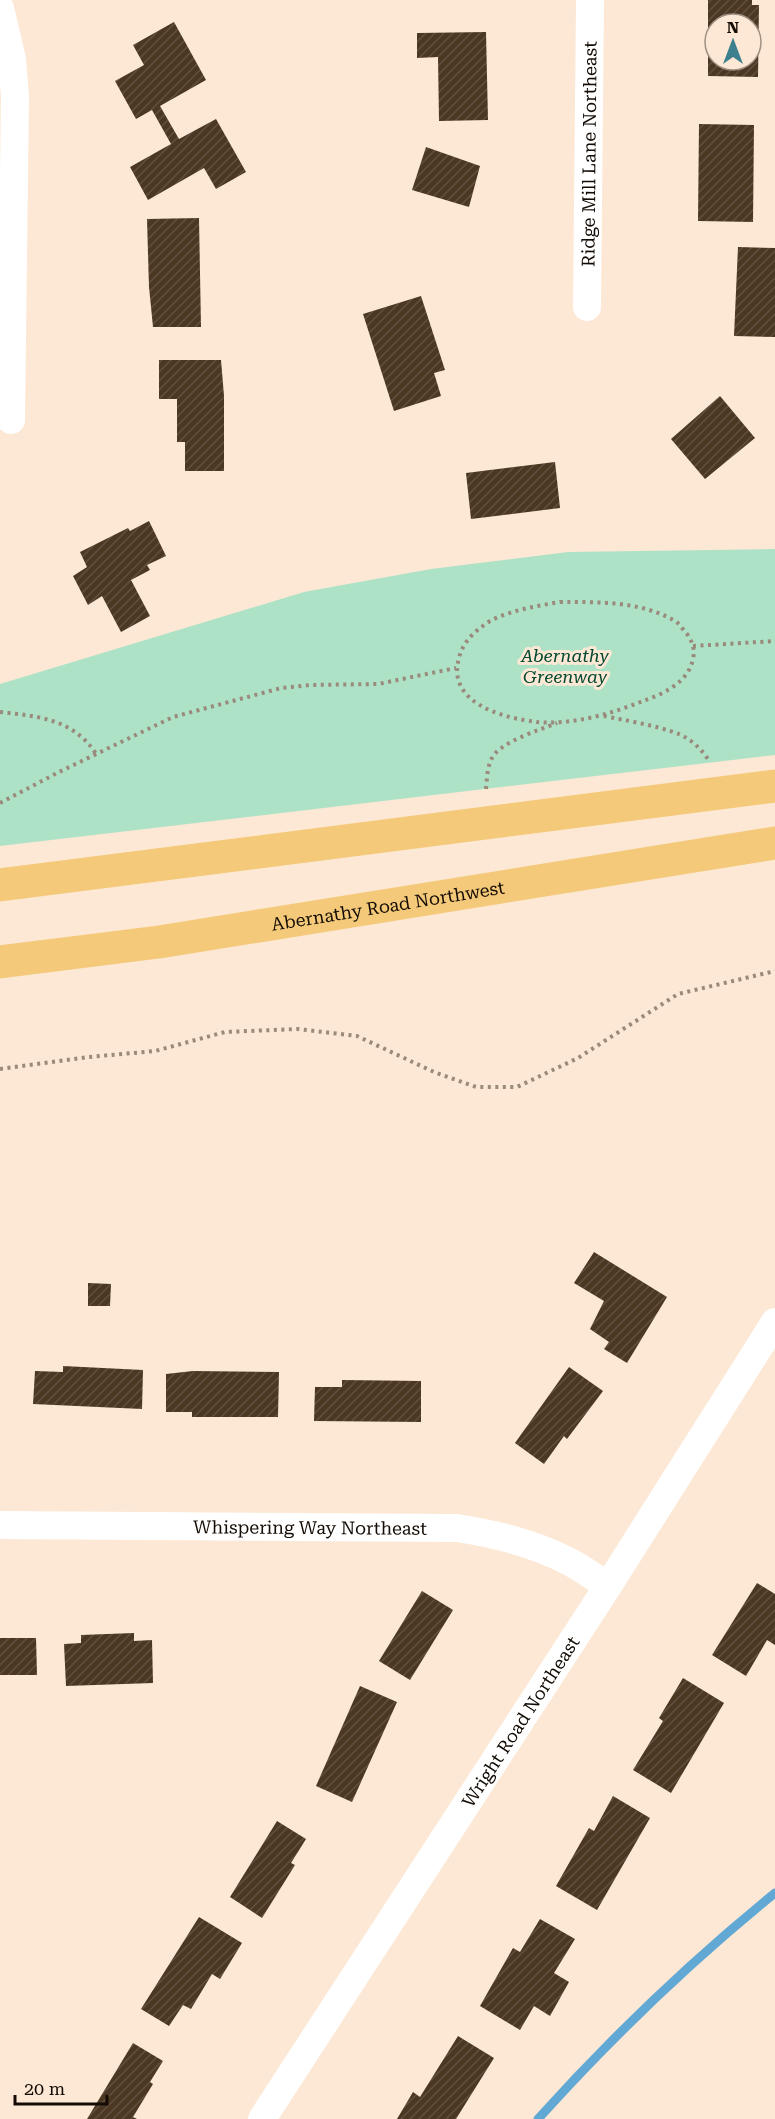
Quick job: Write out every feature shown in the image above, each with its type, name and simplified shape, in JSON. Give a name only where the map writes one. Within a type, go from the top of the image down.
[{"type":"main road","points":[[0,885],[775,786]]},
{"type":"main road","name":"Abernathy Road Northwest","points":[[0,962],[170,940],[775,843]]},
{"type":"street","name":"Ridge Mill Lane Northeast","points":[[587,307],[590,0]]},
{"type":"street","points":[[0,9],[12,59],[15,96],[11,420]]},
{"type":"street","name":"Wright Road Northeast","points":[[262,2119],[608,1586],[775,1322]]},
{"type":"street","name":"Whispering Way Northeast","points":[[0,1525],[457,1528],[496,1534],[534,1545],[570,1562],[608,1586]]},
{"type":"path","points":[[560,602],[597,602],[644,608],[677,621],[692,641],[693,646],[692,664],[680,681],[665,693],[601,716],[571,722],[537,722],[483,707],[466,696],[455,674],[461,648],[472,635],[491,621],[521,610],[560,602]]},
{"type":"path","points":[[693,646],[775,641]]},
{"type":"path","points":[[0,803],[174,717],[281,688],[310,685],[378,684],[456,668]]},
{"type":"path","points":[[0,712],[34,716],[70,727],[88,742],[96,754]]},
{"type":"path","points":[[601,716],[639,723],[686,737],[708,759]]},
{"type":"path","points":[[486,789],[487,771],[492,757],[508,743],[560,722]]},
{"type":"path","points":[[0,1069],[155,1051],[225,1032],[298,1029],[357,1036],[434,1072],[476,1087],[517,1087],[578,1058],[678,994],[775,971]]},
{"type":"green space","name":"Abernathy Greenway","points":[[775,549],[775,755],[0,846],[0,684],[304,592],[431,569],[568,552]]},
{"type":"building","points":[[708,0],[752,0],[752,5],[759,5],[759,12],[708,12]]},
{"type":"building","points":[[174,22],[206,80],[160,106],[179,139],[216,119],[246,172],[216,189],[204,168],[148,200],[130,167],[171,144],[152,110],[136,119],[115,81],[144,65],[133,45]]},
{"type":"building","points":[[486,32],[488,120],[439,121],[438,57],[417,58],[417,33]]},
{"type":"building","points":[[708,72],[758,72],[758,77],[708,76]]},
{"type":"building","points":[[699,124],[754,125],[753,222],[698,221]]},
{"type":"building","points":[[426,147],[480,166],[469,207],[412,190]]},
{"type":"building","points":[[199,218],[201,327],[153,327],[147,219]]},
{"type":"building","points":[[738,247],[775,248],[775,337],[734,336]]},
{"type":"building","points":[[421,296],[445,370],[434,373],[441,396],[394,411],[363,314]]},
{"type":"building","points":[[159,360],[221,360],[224,396],[224,471],[185,471],[185,442],[177,442],[177,399],[159,399]]},
{"type":"building","points":[[720,396],[755,438],[705,479],[671,439]]},
{"type":"building","points":[[555,462],[560,508],[471,519],[466,473]]},
{"type":"building","points":[[149,521],[166,556],[147,565],[150,570],[131,580],[150,616],[121,632],[102,596],[88,605],[73,576],[87,567],[80,552],[128,528],[130,531]]},
{"type":"building","points":[[594,1252],[667,1297],[627,1363],[604,1349],[609,1342],[590,1329],[604,1301],[574,1283]]},
{"type":"building","points":[[88,1283],[111,1284],[110,1306],[88,1306]]},
{"type":"building","points":[[63,1366],[143,1370],[142,1409],[33,1404],[35,1371],[63,1372]]},
{"type":"building","points":[[569,1367],[603,1391],[567,1439],[564,1436],[544,1464],[515,1443]]},
{"type":"building","points":[[193,1371],[279,1372],[278,1417],[192,1417],[192,1412],[166,1412],[166,1374]]},
{"type":"building","points":[[342,1380],[421,1381],[421,1422],[314,1421],[315,1387],[342,1387]]},
{"type":"building","points":[[757,1583],[775,1594],[775,1645],[767,1640],[746,1676],[712,1655]]},
{"type":"building","points":[[422,1591],[453,1610],[410,1680],[379,1661]]},
{"type":"building","points":[[134,1633],[134,1641],[152,1640],[153,1683],[66,1686],[64,1644],[81,1643],[81,1635]]},
{"type":"building","points":[[0,1638],[36,1638],[37,1675],[0,1675]]},
{"type":"building","points":[[683,1678],[724,1703],[671,1793],[633,1770],[663,1721],[659,1718]]},
{"type":"building","points":[[360,1686],[397,1702],[352,1802],[316,1786]]},
{"type":"building","points":[[613,1796],[650,1818],[597,1910],[556,1886],[589,1828],[594,1831]]},
{"type":"building","points":[[277,1821],[306,1839],[291,1863],[295,1865],[262,1918],[230,1897]]},
{"type":"building","points":[[199,1917],[242,1943],[220,1979],[212,1974],[191,2009],[183,2005],[169,2026],[141,2009]]},
{"type":"building","points":[[540,1919],[575,1939],[554,1973],[569,1982],[550,2016],[534,2006],[520,2030],[480,2006],[513,1948],[520,1952]]},
{"type":"building","points":[[458,2036],[494,2058],[456,2119],[397,2119],[413,2092],[420,2097]]},
{"type":"building","points":[[133,2043],[163,2061],[150,2082],[153,2084],[133,2117],[137,2119],[87,2119]]},
{"type":"waterway","points":[[538,2119],[652,2002],[712,1946],[775,1893]]}]
